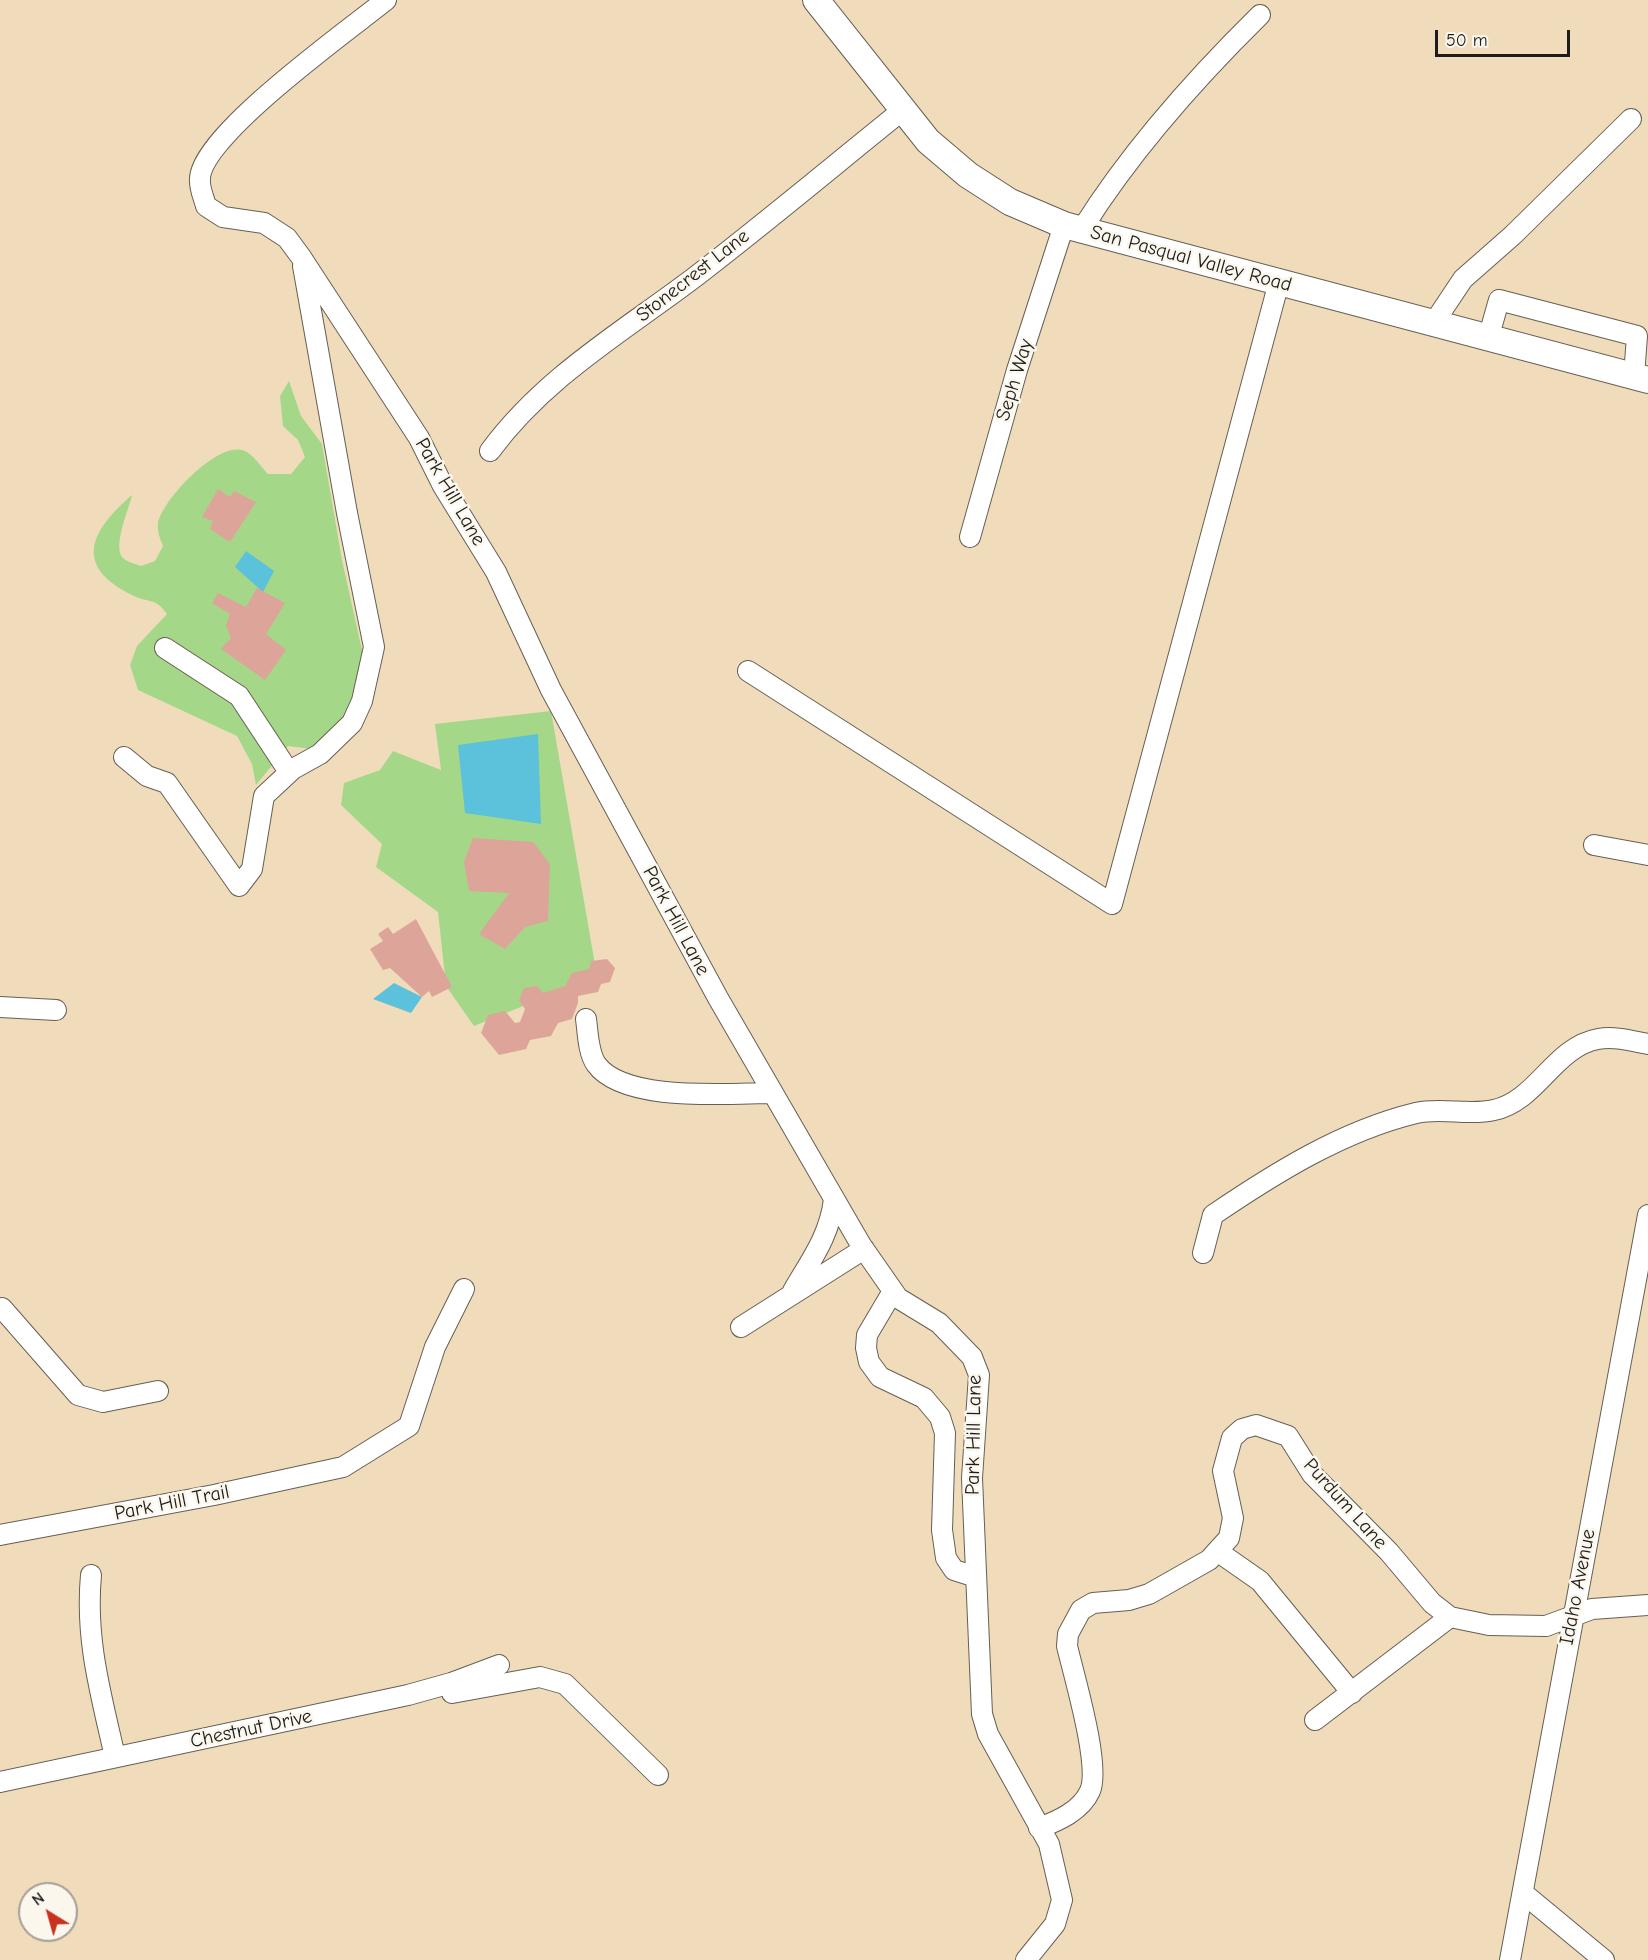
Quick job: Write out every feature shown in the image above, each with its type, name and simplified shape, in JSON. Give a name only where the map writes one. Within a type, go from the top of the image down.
[{"type":"main road","name":"San Pasqual Valley Road","points":[[816,0],[928,141],[968,175],[1010,201],[1073,227],[1641,378]]},
{"type":"street","name":"Park Hill Lane","points":[[386,0],[240,118],[208,155],[199,179],[206,206],[224,217],[264,223],[286,238],[302,257],[419,438],[443,486],[496,572],[551,690],[718,998],[864,1249],[893,1292],[911,1308],[939,1323],[972,1357],[979,1375],[972,1478],[982,1714],[988,1734],[1049,1844],[1062,1900],[1054,1924],[1026,1960]]},
{"type":"street","name":"Seph Way","points":[[970,537],[1017,370],[1073,227],[1211,63],[1260,15]]},
{"type":"street","name":"Stonecrest Lane","points":[[490,451],[514,419],[548,386],[692,279],[904,109]]},
{"type":"street","points":[[1434,324],[1463,279],[1513,235],[1631,119]]},
{"type":"street","points":[[124,757],[147,776],[160,778],[167,783],[239,886],[252,869],[264,796],[289,772],[320,754],[352,723],[362,701],[374,646],[347,513],[302,257]]},
{"type":"street","points":[[748,671],[1112,904],[1279,282]]},
{"type":"street","points":[[1488,339],[1499,300],[1637,336],[1641,378]]},
{"type":"street","points":[[165,648],[239,696],[289,772]]},
{"type":"street","points":[[1594,845],[1648,855]]},
{"type":"street","points":[[0,1007],[56,1010]]},
{"type":"street","points":[[586,1019],[592,1056],[596,1064],[625,1083],[666,1092],[773,1093]]},
{"type":"street","points":[[1203,1253],[1213,1215],[1288,1166],[1350,1136],[1418,1112],[1494,1111],[1518,1101],[1566,1054],[1596,1039],[1611,1038],[1648,1044]]},
{"type":"street","points":[[790,1296],[820,1247],[832,1218],[834,1199]]},
{"type":"street","name":"Idaho Avenue","points":[[1510,1960],[1648,1215]]},
{"type":"street","points":[[741,1327],[864,1249]]},
{"type":"street","name":"Park Hill Trail","points":[[0,1535],[213,1495],[343,1467],[409,1426],[435,1347],[464,1288]]},
{"type":"street","points":[[893,1292],[867,1335],[866,1348],[869,1362],[880,1377],[924,1398],[939,1417],[945,1433],[942,1530],[946,1558],[954,1570],[976,1577]]},
{"type":"street","points":[[0,1309],[2,1308],[78,1395],[103,1402],[158,1391]]},
{"type":"street","name":"Purdum Lane","points":[[1039,1828],[1062,1819],[1077,1808],[1090,1791],[1094,1767],[1067,1646],[1068,1634],[1081,1610],[1093,1604],[1129,1600],[1149,1594],[1209,1560],[1217,1551],[1228,1538],[1233,1518],[1223,1471],[1232,1437],[1242,1429],[1256,1425],[1288,1436],[1312,1474],[1389,1552],[1432,1603],[1450,1617],[1489,1625],[1546,1626],[1592,1609],[1648,1605]]},
{"type":"street","points":[[1217,1551],[1260,1581],[1352,1693]]},
{"type":"street","points":[[91,1575],[88,1610],[90,1644],[115,1757]]},
{"type":"street","points":[[1316,1720],[1450,1617]]},
{"type":"street","name":"Chestnut Drive","points":[[0,1782],[408,1695],[452,1683],[499,1665]]},
{"type":"street","points":[[408,1695],[437,1695],[540,1677],[565,1684],[658,1775]]},
{"type":"street","points":[[1523,1893],[1604,1960]]},
{"type":"green space","points":[[289,381],[301,416],[322,444],[342,560],[367,673],[352,708],[330,737],[312,749],[288,746],[256,785],[252,764],[237,736],[138,690],[130,665],[137,646],[167,614],[155,602],[138,598],[113,584],[101,572],[95,560],[94,548],[98,535],[106,522],[132,495],[122,528],[120,554],[124,559],[141,566],[155,561],[163,546],[158,523],[170,500],[207,462],[221,454],[234,450],[245,451],[255,458],[268,474],[291,474],[305,457],[298,440],[283,426],[280,396]]},
{"type":"green space","points":[[551,711],[597,976],[474,1026],[446,986],[438,912],[376,867],[382,844],[341,805],[344,783],[380,770],[393,751],[441,770],[435,724]]},
{"type":"water","points":[[246,551],[274,571],[263,592],[235,567]]},
{"type":"water","points":[[538,734],[541,824],[465,813],[458,745]]},
{"type":"water","points":[[394,983],[422,997],[411,1013],[373,999]]},
{"type":"building","points":[[218,489],[230,497],[234,491],[256,502],[230,542],[210,529],[213,521],[202,517]]},
{"type":"building","points":[[257,588],[285,603],[266,634],[286,650],[265,680],[221,649],[231,638],[226,625],[230,614],[212,603],[218,593],[246,607]]},
{"type":"building","points":[[473,838],[533,842],[550,864],[548,921],[525,927],[505,949],[479,934],[509,893],[469,891],[464,862]]},
{"type":"building","points":[[416,919],[452,987],[432,997],[429,991],[422,997],[390,968],[383,970],[370,949],[383,941],[378,934],[388,927],[393,934]]},
{"type":"building","points":[[607,959],[615,968],[610,982],[601,984],[598,992],[578,996],[572,1019],[558,1023],[551,1036],[530,1040],[526,1049],[499,1055],[481,1033],[488,1015],[505,1011],[515,1023],[520,1022],[525,1009],[519,1000],[524,988],[537,986],[543,993],[565,986],[572,973],[589,969],[591,961]]}]
